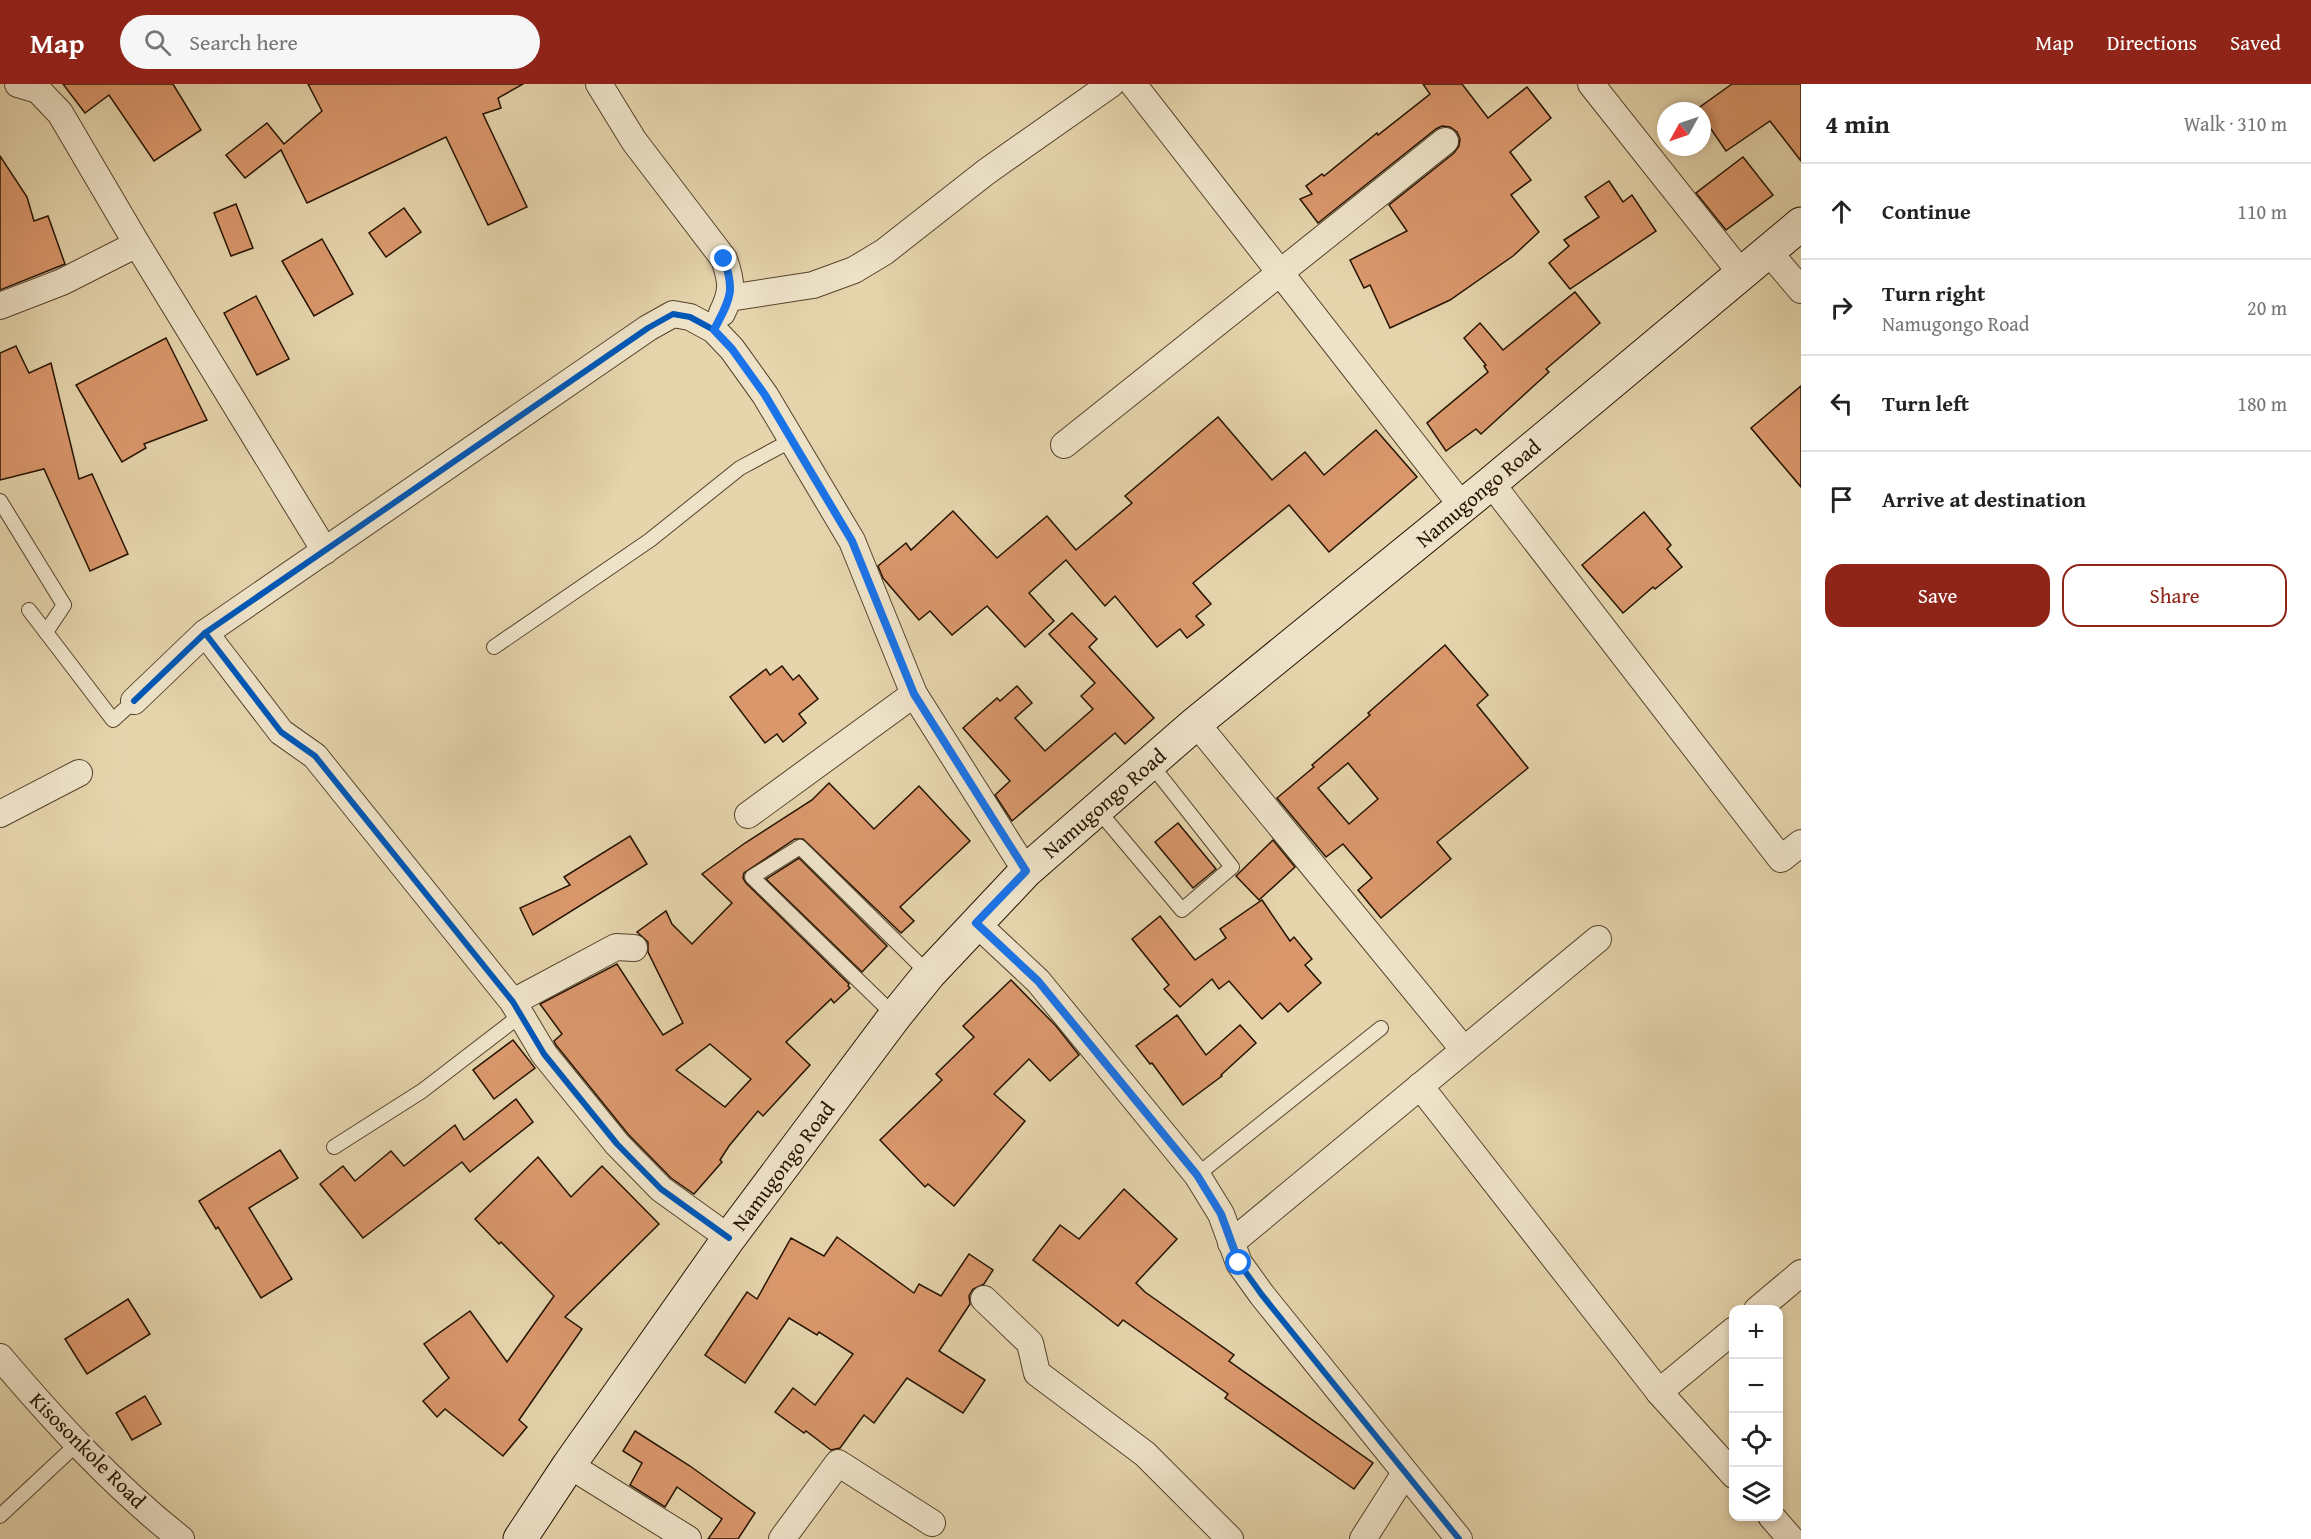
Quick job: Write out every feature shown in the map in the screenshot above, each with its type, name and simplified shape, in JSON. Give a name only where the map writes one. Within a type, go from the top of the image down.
[{"type":"main road","name":"Namugongo Road","points":[[520,1539],[569,1465],[729,1238],[895,1016],[929,974],[1026,871],[1196,723],[1491,483],[1801,224]]},
{"type":"street","points":[[0,88],[16,84],[38,90],[60,113],[137,244],[325,551]]},
{"type":"street","points":[[599,84],[634,141],[724,259],[731,280],[729,298],[714,330]]},
{"type":"street","points":[[729,298],[813,285],[854,270],[885,252],[986,172],[1111,84]]},
{"type":"street","points":[[1132,84],[1462,506]]},
{"type":"street","points":[[1591,84],[1741,273]]},
{"type":"street","points":[[1064,445],[1445,141]]},
{"type":"street","points":[[0,306],[62,282],[137,244]]},
{"type":"street","points":[[1768,251],[1801,290]]},
{"type":"street","points":[[134,700],[206,633],[648,328],[673,314],[690,316],[714,330],[732,349],[765,395],[852,541],[914,694],[1026,871]]},
{"type":"street","points":[[1491,483],[1781,859],[1801,843]]},
{"type":"street","points":[[206,633],[281,732],[315,756],[517,1009],[544,1054],[617,1144],[661,1189],[729,1238]]},
{"type":"street","points":[[748,816],[914,694]]},
{"type":"street","points":[[1196,723],[1464,1050]]},
{"type":"street","points":[[0,814],[79,773]]},
{"type":"street","points":[[976,923],[1038,981],[1197,1175],[1221,1214],[1239,1263],[1262,1295],[1460,1539]]},
{"type":"street","points":[[1231,1244],[1598,939]]},
{"type":"street","points":[[517,1009],[616,947],[634,948]]},
{"type":"street","points":[[1420,1086],[1659,1392],[1729,1469]]},
{"type":"street","points":[[1764,1305],[1801,1273]]},
{"type":"street","points":[[984,1299],[1030,1343],[1037,1374],[1145,1454],[1230,1539]]},
{"type":"street","points":[[1659,1392],[1729,1334]]},
{"type":"street","name":"Kisosonkole Road","points":[[0,1357],[77,1444],[180,1539]]},
{"type":"street","points":[[782,1539],[838,1463],[932,1523]]},
{"type":"street","points":[[569,1465],[688,1539]]},
{"type":"street","points":[[1363,1539],[1405,1473]]},
{"type":"street","points":[[1775,1521],[1791,1539]]},
{"type":"lane","points":[[494,647],[650,540],[740,468],[792,440]]},
{"type":"lane","points":[[0,501],[64,605],[46,632]]},
{"type":"lane","points":[[29,610],[113,720],[134,700]]},
{"type":"lane","points":[[1097,809],[1182,910],[1207,889],[1232,867],[1150,763]]},
{"type":"lane","points":[[895,1016],[752,877],[800,847],[929,974]]},
{"type":"lane","points":[[334,1147],[422,1091],[517,1009]]},
{"type":"lane","points":[[1197,1175],[1381,1028]]},
{"type":"lane","points":[[0,1516],[77,1444]]},
{"type":"building","points":[[63,84],[173,84],[201,130],[154,161],[109,95],[85,113]]},
{"type":"building","points":[[308,84],[523,84],[498,98],[501,108],[483,114],[527,207],[488,225],[446,137],[307,203],[281,150],[245,178],[226,155],[267,123],[284,144],[322,111]]},
{"type":"building","points":[[1423,84],[1462,84],[1488,118],[1527,87],[1551,118],[1510,152],[1531,180],[1511,195],[1539,232],[1513,256],[1450,300],[1390,328],[1370,285],[1364,288],[1350,260],[1407,231],[1389,205],[1454,153],[1459,146],[1460,139],[1457,132],[1450,127],[1442,126],[1436,129],[1318,223],[1300,199],[1312,194],[1306,186],[1322,174],[1324,176],[1430,94]]},
{"type":"building","points":[[1732,84],[1801,84],[1801,161],[1770,121],[1726,151],[1711,129],[1711,102],[1707,102]]},
{"type":"building","points":[[0,156],[27,197],[34,221],[48,216],[65,264],[0,290]]},
{"type":"building","points":[[1743,157],[1773,195],[1726,230],[1696,193]]},
{"type":"building","points":[[1609,181],[1623,202],[1632,195],[1656,231],[1570,289],[1549,263],[1569,246],[1564,240],[1599,217],[1585,197]]},
{"type":"building","points":[[236,204],[253,248],[231,256],[214,213]]},
{"type":"building","points":[[404,208],[421,232],[386,257],[369,233]]},
{"type":"building","points":[[322,239],[353,294],[314,316],[282,261]]},
{"type":"building","points":[[1575,292],[1600,323],[1546,369],[1549,372],[1481,434],[1476,429],[1446,451],[1427,423],[1488,372],[1484,366],[1486,365],[1464,338],[1480,323],[1503,350]]},
{"type":"building","points":[[256,296],[289,359],[257,375],[224,313]]},
{"type":"building","points":[[166,338],[207,420],[144,444],[146,448],[122,462],[76,385]]},
{"type":"building","points":[[16,346],[29,373],[51,363],[79,479],[92,474],[128,554],[90,571],[44,469],[0,480],[0,353]]},
{"type":"building","points":[[1801,386],[1801,487],[1751,428]]},
{"type":"building","points":[[1218,417],[1272,480],[1305,452],[1324,475],[1376,430],[1417,477],[1329,552],[1289,505],[1193,583],[1211,604],[1196,616],[1204,625],[1187,638],[1180,629],[1157,647],[1115,596],[1105,606],[1066,560],[1029,593],[1054,621],[1025,647],[987,606],[952,635],[930,611],[919,620],[883,578],[878,566],[906,543],[911,550],[953,511],[997,558],[1047,516],[1076,550],[1132,503],[1125,496]]},
{"type":"building","points":[[1644,512],[1671,545],[1667,549],[1682,567],[1655,589],[1653,587],[1623,613],[1582,565]]},
{"type":"building","points":[[1072,613],[1097,639],[1089,647],[1154,718],[1125,744],[1115,733],[1012,821],[995,795],[1010,781],[963,728],[997,698],[1000,701],[1017,686],[1032,703],[1015,718],[1045,751],[1093,709],[1081,696],[1095,683],[1049,634]]},
{"type":"building","points":[[1445,645],[1488,695],[1477,705],[1528,768],[1437,842],[1451,859],[1381,918],[1358,890],[1372,878],[1343,844],[1326,857],[1277,798],[1370,715],[1368,713]],"holes":[[[1348,763],[1378,799],[1349,824],[1318,788]]]},
{"type":"building","points":[[782,666],[793,680],[799,675],[818,699],[799,714],[806,723],[783,742],[777,734],[765,743],[730,697],[766,669],[770,675]]},
{"type":"building","points":[[829,783],[874,829],[919,786],[970,841],[900,907],[914,921],[901,933],[803,839],[795,839],[744,873],[743,878],[746,883],[849,984],[850,988],[834,1003],[831,999],[786,1042],[810,1065],[763,1116],[758,1111],[729,1146],[720,1160],[722,1162],[694,1194],[671,1178],[628,1134],[556,1045],[554,1041],[562,1034],[540,1004],[617,964],[663,1035],[683,1023],[648,952],[648,942],[637,932],[666,911],[672,924],[692,944],[732,903],[702,874],[812,800]],"holes":[[[710,1044],[751,1079],[725,1107],[676,1070]]]},
{"type":"building","points":[[1178,823],[1216,869],[1193,888],[1155,842]]},
{"type":"building","points":[[630,836],[647,864],[533,935],[520,908],[570,885],[564,877]]},
{"type":"building","points":[[1273,840],[1295,867],[1259,900],[1236,876]]},
{"type":"building","points":[[799,858],[887,946],[862,972],[766,879]]},
{"type":"building","points":[[1262,900],[1290,941],[1294,937],[1312,959],[1305,965],[1321,983],[1288,1012],[1280,1003],[1262,1019],[1229,981],[1219,989],[1212,979],[1180,1007],[1164,989],[1169,985],[1132,939],[1160,916],[1195,960],[1226,938],[1220,929]]},
{"type":"building","points":[[1011,980],[1056,1026],[1079,1055],[1050,1081],[1029,1059],[994,1094],[1025,1121],[954,1206],[928,1184],[925,1187],[880,1140],[942,1080],[936,1074],[974,1037],[963,1026]]},
{"type":"building","points":[[1177,1015],[1206,1055],[1240,1025],[1256,1043],[1222,1076],[1183,1105],[1152,1063],[1150,1064],[1136,1046]]},
{"type":"building","points":[[513,1040],[535,1068],[494,1099],[473,1070]]},
{"type":"building","points":[[516,1099],[533,1122],[470,1172],[462,1162],[363,1238],[320,1184],[343,1166],[355,1181],[391,1151],[404,1166],[455,1125],[464,1140]]},
{"type":"building","points":[[280,1150],[298,1178],[249,1208],[292,1279],[261,1298],[218,1227],[216,1229],[199,1201]]},
{"type":"building","points":[[538,1157],[571,1197],[602,1166],[659,1224],[565,1317],[582,1329],[519,1420],[527,1427],[503,1456],[445,1409],[437,1417],[423,1401],[449,1378],[424,1344],[470,1311],[507,1362],[554,1296],[475,1219]]},
{"type":"building","points":[[1124,1189],[1177,1239],[1136,1283],[1145,1292],[1234,1355],[1229,1361],[1373,1463],[1354,1489],[1225,1398],[1228,1394],[1123,1320],[1118,1326],[1033,1260],[1060,1225],[1079,1239]]},
{"type":"building","points":[[837,1237],[914,1293],[919,1284],[941,1296],[969,1254],[993,1270],[984,1284],[973,1289],[969,1296],[970,1304],[939,1351],[985,1380],[963,1413],[907,1378],[874,1423],[864,1415],[840,1448],[831,1450],[775,1412],[793,1388],[815,1405],[853,1354],[819,1332],[817,1335],[789,1318],[745,1383],[705,1355],[747,1292],[757,1299],[791,1238],[824,1256]]},
{"type":"building","points":[[128,1299],[150,1334],[87,1374],[65,1339]]},
{"type":"building","points":[[145,1396],[161,1424],[132,1440],[116,1413]]},
{"type":"building","points":[[635,1431],[690,1466],[755,1513],[738,1539],[708,1539],[722,1519],[677,1487],[665,1507],[630,1485],[642,1463],[623,1451]]},
{"type":"cycle path","points":[[134,701],[205,633],[648,328],[673,314],[690,317],[714,330],[732,349],[765,395],[852,541],[914,694],[1026,871]]},
{"type":"cycle path","points":[[205,633],[281,732],[315,756],[513,1002],[544,1054],[617,1144],[661,1189],[729,1238]]},
{"type":"cycle path","points":[[976,923],[1038,981],[1197,1175],[1221,1214],[1239,1263],[1262,1295],[1459,1539]]},
{"type":"route","points":[[724,259],[731,280],[729,298],[714,330],[732,349],[765,395],[852,541],[914,694],[1026,871],[976,923],[1038,981],[1197,1175],[1221,1214],[1239,1263]]}]
